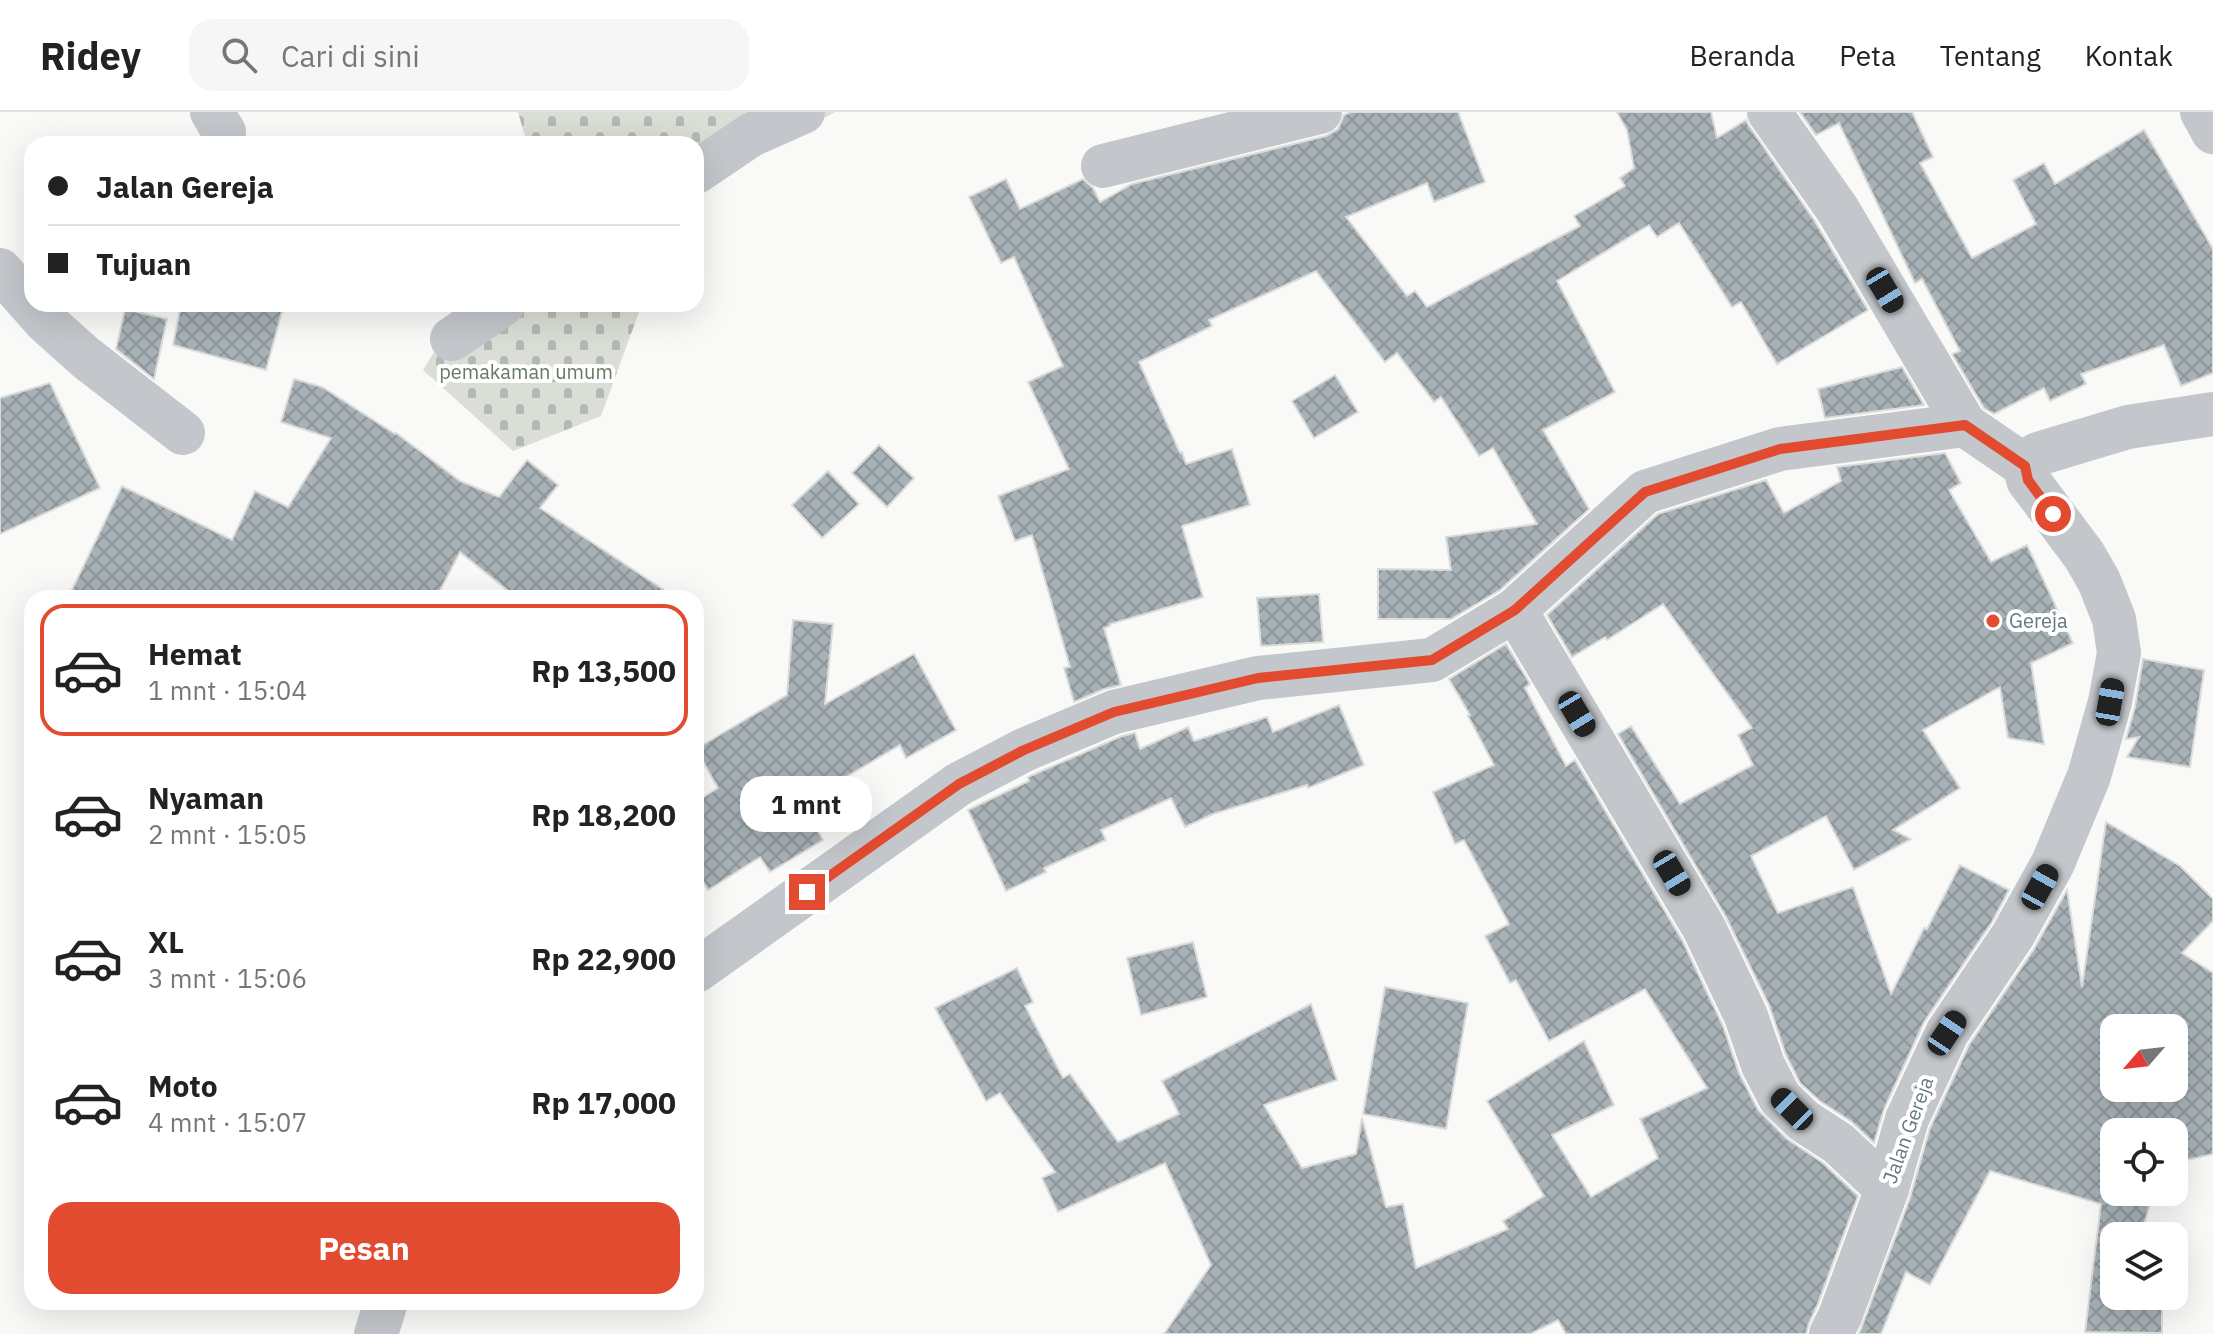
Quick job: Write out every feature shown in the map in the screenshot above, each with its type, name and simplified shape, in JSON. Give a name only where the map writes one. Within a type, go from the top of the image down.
[{"type":"street","points":[[704,167],[751,135],[803,112]]},
{"type":"street","points":[[1103,166],[1320,112]]},
{"type":"street","points":[[1769,112],[1838,210],[1965,425],[2025,466],[2029,459],[2038,454],[2128,427],[2213,414]]},
{"type":"street","points":[[2202,112],[2213,132]]},
{"type":"street","points":[[0,270],[24,297]]},
{"type":"street","points":[[37,312],[85,357],[183,433]]},
{"type":"street","points":[[452,339],[491,312]]},
{"type":"street","points":[[704,965],[959,784],[1024,750],[1114,712],[1258,678],[1432,660],[1515,610],[1645,492],[1780,449],[1965,425]]},
{"type":"street","name":"Jalan Gereja","points":[[1831,1334],[1887,1189],[1907,1119],[1947,1033],[2013,935],[2053,863],[2089,776],[2110,702],[2119,653],[2114,619],[2099,581],[2084,555],[2028,480],[2025,466]]},
{"type":"street","points":[[1515,610],[1704,928],[1746,1016],[1763,1065],[1780,1098],[1804,1121],[1838,1143],[1887,1189]]},
{"type":"street","points":[[376,1334],[384,1310]]},
{"type":"green space","points":[[518,112],[835,112],[704,182],[704,136],[525,136]]},
{"type":"green space","name":"pemakaman umum","points":[[459,312],[639,312],[601,416],[513,451],[423,370]]},
{"type":"building","points":[[1351,112],[1458,112],[1485,182],[1434,202],[1427,183],[1346,217],[1407,296],[1415,291],[1427,307],[1580,226],[1574,216],[1625,186],[1620,178],[1634,168],[1627,130],[1617,112],[1711,112],[1717,138],[1746,120],[1814,220],[1868,310],[1777,364],[1741,302],[1732,307],[1679,223],[1657,237],[1649,225],[1557,281],[1615,392],[1543,430],[1589,509],[1500,590],[1451,619],[1378,619],[1378,569],[1451,570],[1446,537],[1537,524],[1493,448],[1479,456],[1441,397],[1434,402],[1397,353],[1385,362],[1316,271],[1209,320],[1212,326],[1139,362],[1186,464],[1232,449],[1250,505],[1182,526],[1203,597],[1104,628],[1121,685],[1074,702],[1064,668],[1070,667],[1032,535],[1015,541],[998,496],[1069,469],[1028,382],[1063,366],[1014,257],[1001,263],[969,197],[1006,179],[1020,209],[1083,179],[1093,188],[1100,202],[1132,184],[1326,136],[1338,129],[1344,115]]},
{"type":"building","points":[[1800,112],[1912,112],[1933,157],[1920,163],[1972,258],[2036,224],[2013,180],[2044,163],[2055,184],[2144,130],[2213,249],[2213,373],[2181,386],[2164,345],[2081,374],[2086,384],[2050,401],[2044,388],[1994,414],[1984,408],[1952,354],[1960,351],[1922,279],[1915,283],[1839,123],[1816,135]]},
{"type":"building","points":[[124,312],[167,319],[154,379],[116,349]]},
{"type":"building","points":[[179,312],[282,312],[266,370],[173,345]]},
{"type":"building","points":[[1902,367],[1924,405],[1825,418],[1818,389]]},
{"type":"building","points":[[1335,375],[1358,412],[1314,438],[1292,401]]},
{"type":"building","points":[[294,379],[322,387],[396,433],[460,481],[499,497],[527,460],[558,485],[540,508],[664,590],[507,590],[460,552],[440,590],[72,590],[122,486],[232,540],[255,491],[288,507],[331,438],[281,422]]},
{"type":"building","points":[[50,383],[100,488],[0,534],[0,398]]},
{"type":"building","points":[[879,445],[914,478],[887,507],[852,473]]},
{"type":"building","points":[[1945,453],[1961,483],[1949,490],[1991,562],[2027,545],[2073,643],[2031,663],[2044,744],[2008,738],[2000,687],[1923,730],[1960,788],[1893,830],[1911,839],[1854,870],[1826,816],[1751,856],[1778,913],[1853,887],[1891,994],[1960,865],[2009,890],[1992,922],[1924,1022],[1884,1109],[1874,1143],[1852,1122],[1820,1101],[1800,1083],[1786,1055],[1769,1005],[1726,917],[1618,734],[1631,726],[1680,804],[1753,765],[1738,735],[1752,728],[1663,604],[1607,640],[1605,637],[1572,657],[1547,615],[1658,514],[1766,480],[1784,513],[1841,481],[1837,467]]},
{"type":"building","points":[[828,471],[859,504],[822,538],[792,505]]},
{"type":"building","points":[[1319,594],[1323,642],[1261,646],[1257,598]]},
{"type":"building","points":[[793,620],[833,624],[825,704],[914,654],[956,730],[906,758],[900,745],[802,803],[823,840],[770,872],[760,857],[708,890],[704,883],[704,797],[718,788],[704,763],[704,744],[787,695]]},
{"type":"building","points":[[1506,644],[1530,684],[1525,688],[1566,766],[1575,760],[1682,940],[1758,1110],[1787,1139],[1823,1163],[1858,1196],[1806,1334],[1566,1334],[1558,1320],[1530,1334],[1164,1334],[1211,1265],[1165,1163],[1058,1212],[1042,1178],[1055,1172],[1000,1093],[986,1101],[935,1008],[1017,968],[1033,1002],[1025,1006],[1063,1078],[1070,1074],[1118,1142],[1179,1114],[1162,1081],[1311,1004],[1337,1080],[1264,1105],[1302,1168],[1356,1154],[1362,1118],[1386,1207],[1403,1204],[1416,1268],[1508,1229],[1503,1221],[1544,1196],[1487,1101],[1584,1041],[1614,1105],[1552,1135],[1591,1197],[1658,1158],[1640,1119],[1707,1088],[1645,989],[1549,1041],[1516,980],[1510,983],[1485,936],[1509,924],[1464,840],[1455,844],[1433,792],[1494,765],[1449,679]]},
{"type":"building","points":[[2143,659],[2204,670],[2190,767],[2127,757],[2139,737],[2126,739]]},
{"type":"building","points":[[1339,705],[1364,765],[1308,788],[1307,785],[1213,814],[1185,827],[1171,798],[1101,830],[1106,840],[1044,868],[1046,872],[1006,891],[968,810],[1029,781],[1028,777],[1122,736],[1135,733],[1140,749],[1188,727],[1194,741],[1267,717],[1273,732]]},
{"type":"building","points":[[2106,822],[2180,866],[2213,899],[2213,921],[2182,953],[2213,973],[2213,1154],[2188,1160],[2188,1118],[2100,1118],[2100,1204],[1990,1171],[1930,1285],[1906,1272],[1881,1334],[1859,1334],[1910,1198],[1930,1128],[1969,1045],[2034,949],[2067,890],[2082,987]]},
{"type":"building","points":[[1193,942],[1207,997],[1141,1015],[1127,958]]},
{"type":"building","points":[[1385,987],[1468,1003],[1446,1129],[1363,1114]]},
{"type":"building","points":[[2101,1206],[2149,1206],[2145,1222],[2100,1222],[2100,1310],[2162,1310],[2162,1333],[2085,1332]]},
{"type":"place","name":"Gereja","points":[[1993,621]]},
{"type":"route","points":[[807,892],[959,784],[1024,750],[1114,712],[1258,678],[1432,660],[1515,610],[1645,492],[1780,449],[1965,425],[2025,466],[2028,480],[2053,514]]}]
